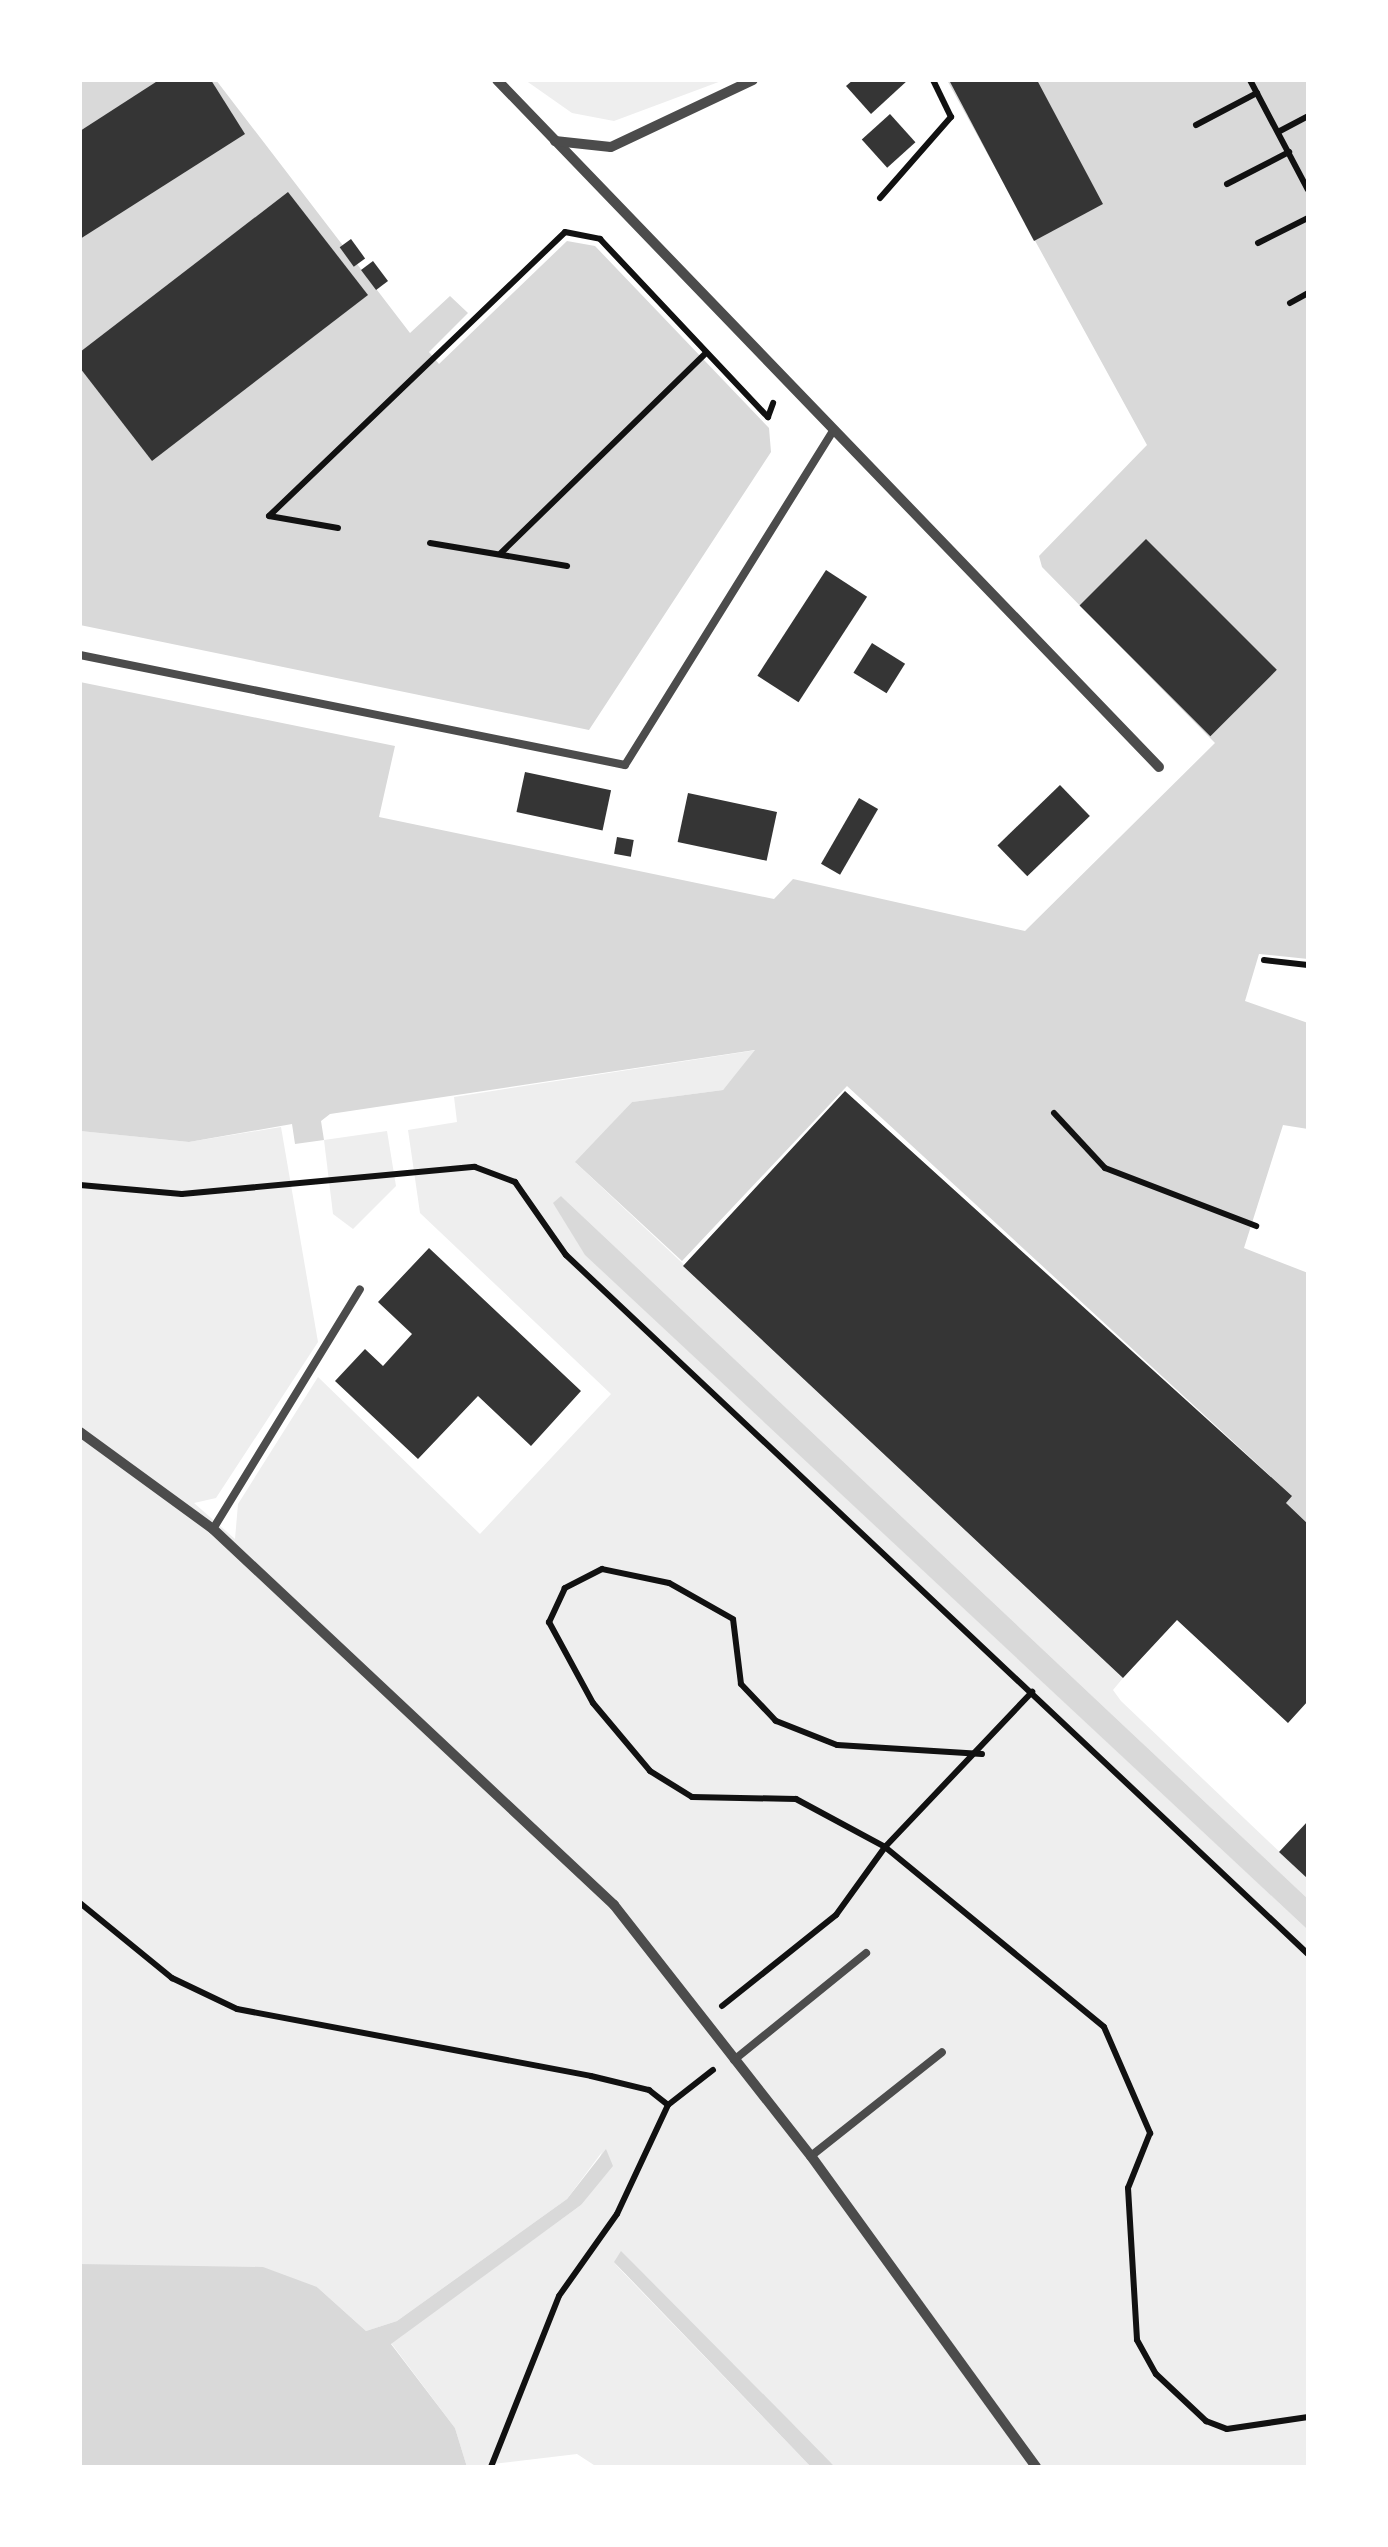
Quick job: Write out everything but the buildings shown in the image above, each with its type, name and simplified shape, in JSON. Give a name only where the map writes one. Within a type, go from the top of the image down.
[{"type":"street","points":[[496,80],[832,433],[1159,767]]},
{"type":"street","points":[[556,140],[610,147],[753,80]]},
{"type":"street","points":[[80,1432],[214,1529],[614,1905],[811,2156],[1036,2467]]},
{"type":"lane","points":[[80,655],[625,765],[832,433]]},
{"type":"lane","points":[[214,1529],[360,1290]]},
{"type":"lane","points":[[732,2056],[866,1954]]},
{"type":"lane","points":[[811,2156],[942,2052]]},
{"type":"path","points":[[880,198],[951,117],[933,80]]},
{"type":"path","points":[[1250,80],[1308,190]]},
{"type":"path","points":[[1196,125],[1257,93]]},
{"type":"path","points":[[1278,132],[1308,116]]},
{"type":"path","points":[[1227,184],[1288,152]]},
{"type":"path","points":[[1258,242],[1308,218]]},
{"type":"path","points":[[338,528],[270,516],[564,232],[600,239],[768,417],[781,380]]},
{"type":"path","points":[[1290,303],[1308,293]]},
{"type":"path","points":[[501,553],[706,353]]},
{"type":"path","points":[[430,543],[567,566]]},
{"type":"path","points":[[1264,960],[1308,964]]},
{"type":"path","points":[[1054,1113],[1106,1168],[1256,1226]]},
{"type":"path","points":[[80,1185],[182,1194],[475,1167],[515,1182],[566,1255],[1308,1954]]},
{"type":"path","points":[[982,1754],[837,1745],[776,1721],[741,1684],[733,1619],[669,1583],[602,1569],[565,1588],[549,1622],[593,1702],[650,1772],[692,1797],[796,1799],[885,1847],[1060,1986],[1116,2048],[1125,2090],[1150,2133],[1128,2188],[1127,2244],[1137,2340],[1156,2374],[1227,2429],[1308,2417]]},
{"type":"path","points":[[704,2021],[836,1915],[885,1847],[982,1754],[1032,1692]]},
{"type":"path","points":[[80,1903],[172,1978],[237,2010],[610,2080],[668,2105]]},
{"type":"path","points":[[491,2467],[493,2448],[559,2296],[625,2198],[668,2105],[732,2056]]},
{"type":"shaded area","points":[[80,80],[216,80],[410,333],[450,296],[468,313],[429,352],[439,364],[567,241],[595,246],[769,428],[771,452],[589,730],[80,625]]},
{"type":"shaded area","points":[[525,80],[724,80],[614,121],[572,113]]},
{"type":"shaded area","points":[[947,80],[1308,80],[1308,959],[1259,954],[1245,1001],[1308,1023],[1308,1129],[1283,1125],[1244,1248],[1308,1273],[1308,1524],[1286,1503],[1291,1495],[847,1086],[682,1261],[575,1162],[632,1102],[723,1090],[755,1050],[330,1114],[321,1121],[324,1140],[295,1144],[292,1124],[189,1142],[80,1131],[80,682],[395,746],[379,817],[774,899],[793,879],[1025,931],[1215,743],[1042,567],[1039,556],[1147,445]]},
{"type":"shaded area","points":[[757,1050],[723,1090],[632,1102],[576,1163],[1123,1678],[1113,1690],[1121,1701],[1308,1879],[1308,1899],[561,1196],[586,1255],[1308,1930],[1308,2467],[835,2467],[614,2263],[811,2467],[597,2467],[577,2454],[467,2467],[455,2428],[391,2343],[581,2205],[602,2152],[567,2199],[397,2321],[366,2331],[317,2287],[80,2264],[80,1131],[189,1142],[281,1127],[318,1342],[216,1498],[194,1503],[235,1539],[238,1504],[318,1377],[480,1534],[611,1394],[420,1213],[408,1130],[457,1122],[454,1097]]},
{"type":"shaded area","points":[[387,1131],[396,1186],[353,1229],[333,1214],[324,1140]]},
{"type":"shaded area","points":[[561,1196],[1308,1899],[1308,1930],[585,1255],[553,1203]]},
{"type":"shaded area","points":[[606,2149],[613,2166],[581,2205],[391,2344],[455,2428],[467,2467],[80,2467],[80,2264],[263,2267],[317,2287],[366,2331],[397,2321],[567,2199]]},
{"type":"shaded area","points":[[621,2251],[835,2467],[811,2467],[614,2262]]}]
